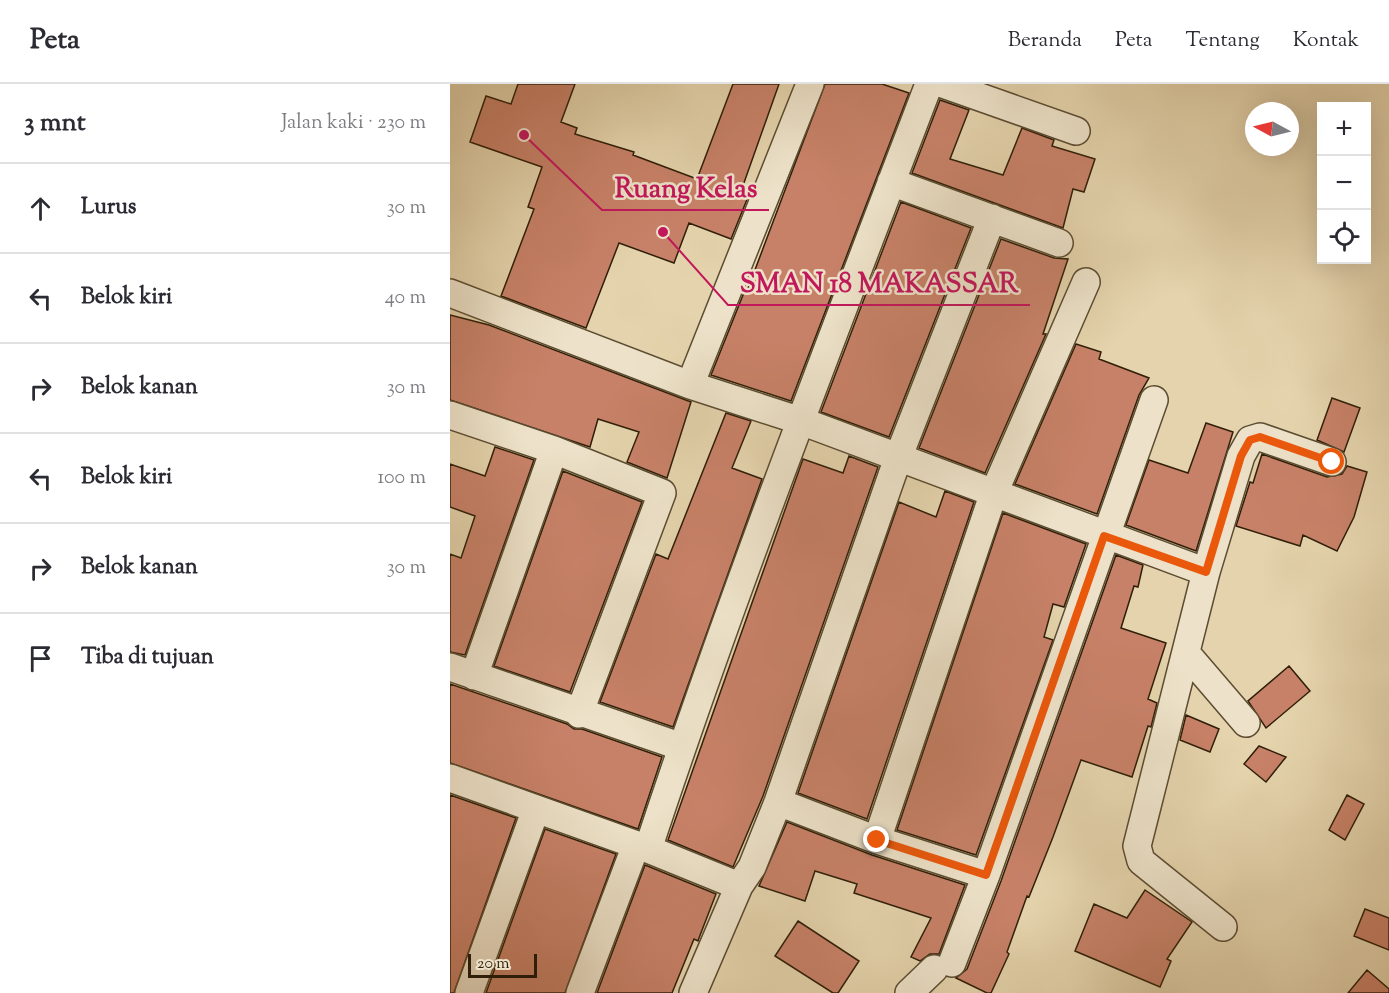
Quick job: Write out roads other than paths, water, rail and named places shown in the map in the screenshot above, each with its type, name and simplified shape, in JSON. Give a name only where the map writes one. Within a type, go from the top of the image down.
[{"type":"street","points":[[690,385],[810,84]]},
{"type":"street","points":[[580,993],[682,747],[801,421],[929,84]]},
{"type":"street","points":[[943,84],[1076,131]]},
{"type":"street","points":[[891,182],[1059,243]]},
{"type":"street","points":[[693,993],[739,886],[752,867],[778,802],[898,458],[992,218]]},
{"type":"street","points":[[877,840],[993,495],[1086,282]]},
{"type":"street","points":[[450,293],[690,385],[801,421],[993,495],[1206,572]]},
{"type":"street","points":[[909,993],[943,966],[986,875],[1154,400]]},
{"type":"street","points":[[450,415],[554,450],[662,493],[579,714]]},
{"type":"street","points":[[1223,927],[1141,861],[1137,846],[1206,572],[1241,456],[1250,440],[1260,437],[1332,462]]},
{"type":"street","points":[[554,450],[462,672],[579,714],[682,747]]},
{"type":"street","points":[[1185,653],[1246,723]]},
{"type":"street","points":[[450,778],[642,847],[739,886]]},
{"type":"street","points":[[778,802],[877,840],[986,875]]},
{"type":"street","points":[[469,993],[536,809]]},
{"type":"place","name":"Ruang Kelas","points":[[524,135]]},
{"type":"place","name":"SMAN 18 MAKASSAR","points":[[663,232]]}]
